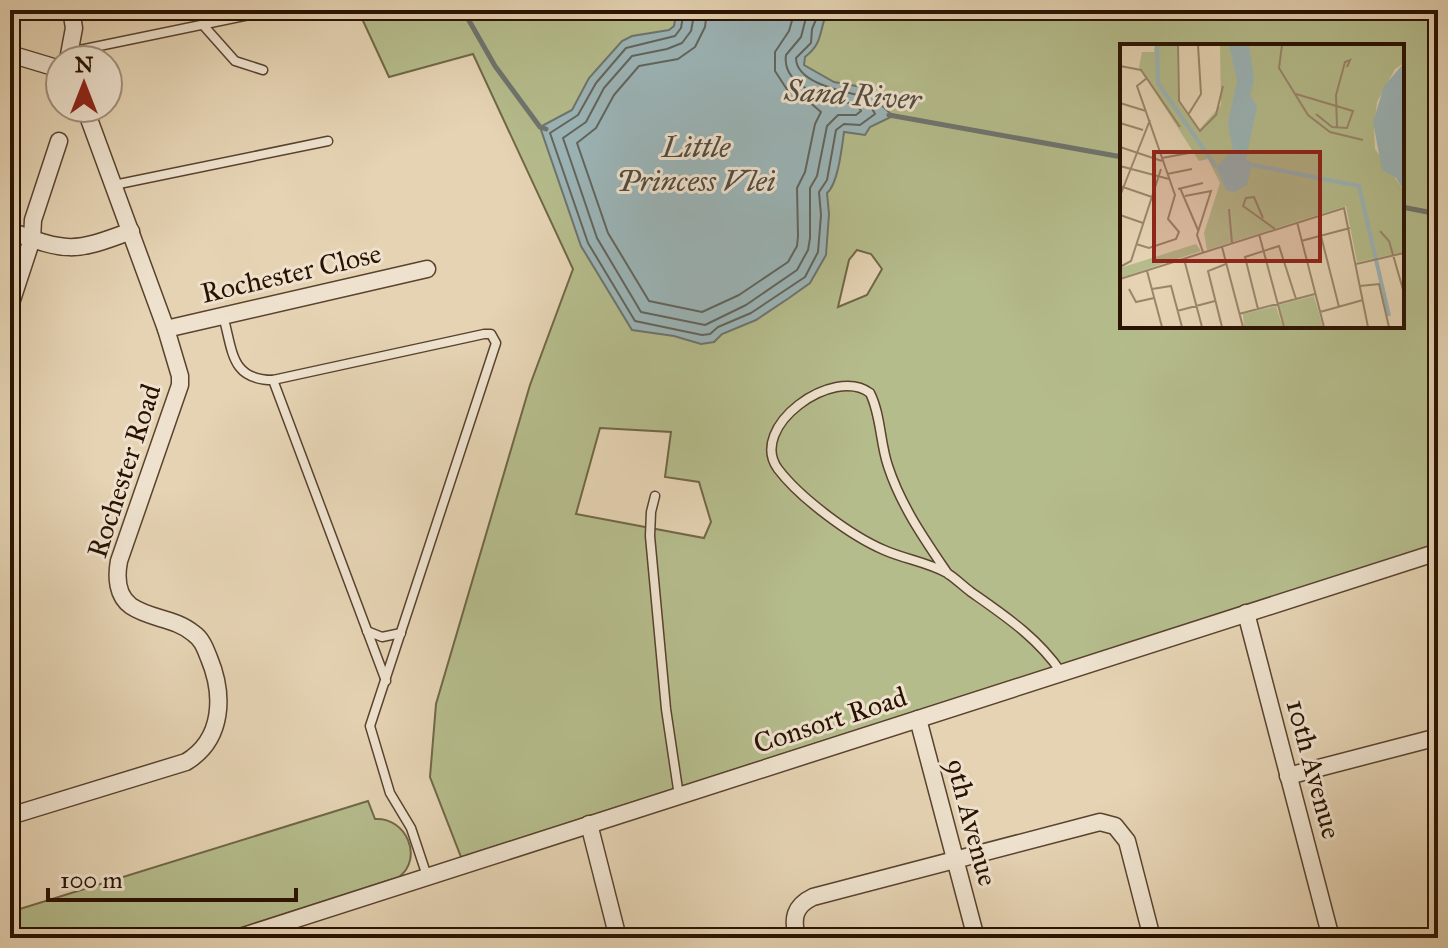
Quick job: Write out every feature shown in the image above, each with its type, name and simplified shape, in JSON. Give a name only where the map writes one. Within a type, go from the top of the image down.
[{"type":"street","points":[[72,14],[72,44]]},
{"type":"street","points":[[10,54],[44,64]]},
{"type":"street","name":"Rochester Road","points":[[10,816],[186,762],[203,747],[217,717],[220,691],[201,640],[181,624],[131,606],[117,583],[119,561],[180,385],[180,370],[91,124]]},
{"type":"street","points":[[10,306],[32,239],[33,220],[59,141]]},
{"type":"street","points":[[10,231],[56,247],[76,248],[131,231]]},
{"type":"street","name":"Rochester Close","points":[[166,329],[427,269]]},
{"type":"street","name":"Consort Road","points":[[237,938],[262,934],[427,876],[1438,552]]},
{"type":"street","name":"10th Avenue","points":[[1246,613],[1331,938]]},
{"type":"street","name":"9th Avenue","points":[[918,719],[976,938]]},
{"type":"street","points":[[1288,776],[1438,737]]},
{"type":"street","points":[[797,938],[795,915],[808,899],[1092,824],[1108,823],[1120,830],[1127,841],[1152,938]]},
{"type":"street","points":[[589,824],[618,938]]},
{"type":"lane","points":[[72,14],[95,10]]},
{"type":"lane","points":[[121,44],[274,10]]},
{"type":"lane","points":[[203,25],[235,61],[263,70]]},
{"type":"lane","points":[[114,185],[328,141]]},
{"type":"lane","points":[[222,315],[238,366],[244,375],[258,380],[273,380],[484,334],[495,338],[496,343],[371,720],[370,729],[390,793],[411,828],[427,876]]},
{"type":"lane","points":[[273,380],[386,681]]},
{"type":"lane","points":[[948,574],[921,535],[899,494],[887,465],[870,393],[860,388],[836,388],[814,393],[804,400],[775,432],[772,452],[778,469],[815,504],[859,537],[884,550],[948,574],[1036,640],[1061,673]]},
{"type":"lane","points":[[655,496],[650,536],[666,709],[679,796]]},
{"type":"lane","points":[[366,630],[382,637],[401,633]]},
{"type":"green space","points":[[358,10],[1438,10],[1438,544],[461,857],[430,777],[436,704],[530,385],[573,269],[473,54],[389,77]],"holes":[[[857,250],[871,254],[882,269],[867,295],[838,307],[849,260]],[[600,428],[671,432],[665,477],[699,482],[711,522],[704,538],[576,514]]]},
{"type":"green space","points":[[368,801],[375,819],[395,825],[408,840],[410,860],[399,877],[210,938],[10,938],[10,912]]},
{"type":"water","name":"Little Princess Vlei","points":[[677,10],[828,10],[818,41],[805,57],[804,65],[834,82],[873,89],[878,102],[893,116],[870,127],[865,135],[844,132],[837,174],[827,193],[826,255],[810,283],[756,320],[722,334],[714,342],[701,344],[674,336],[632,330],[581,246],[540,127],[572,110],[589,78],[622,41],[632,36],[669,30],[674,26]]},
{"type":"waterway","points":[[463,10],[495,66],[540,127],[546,129]]},
{"type":"waterway","name":"Sand River","points":[[889,115],[1120,157]]},
{"type":"waterway","name":"Sand River","points":[[1404,207],[1438,214]]}]
